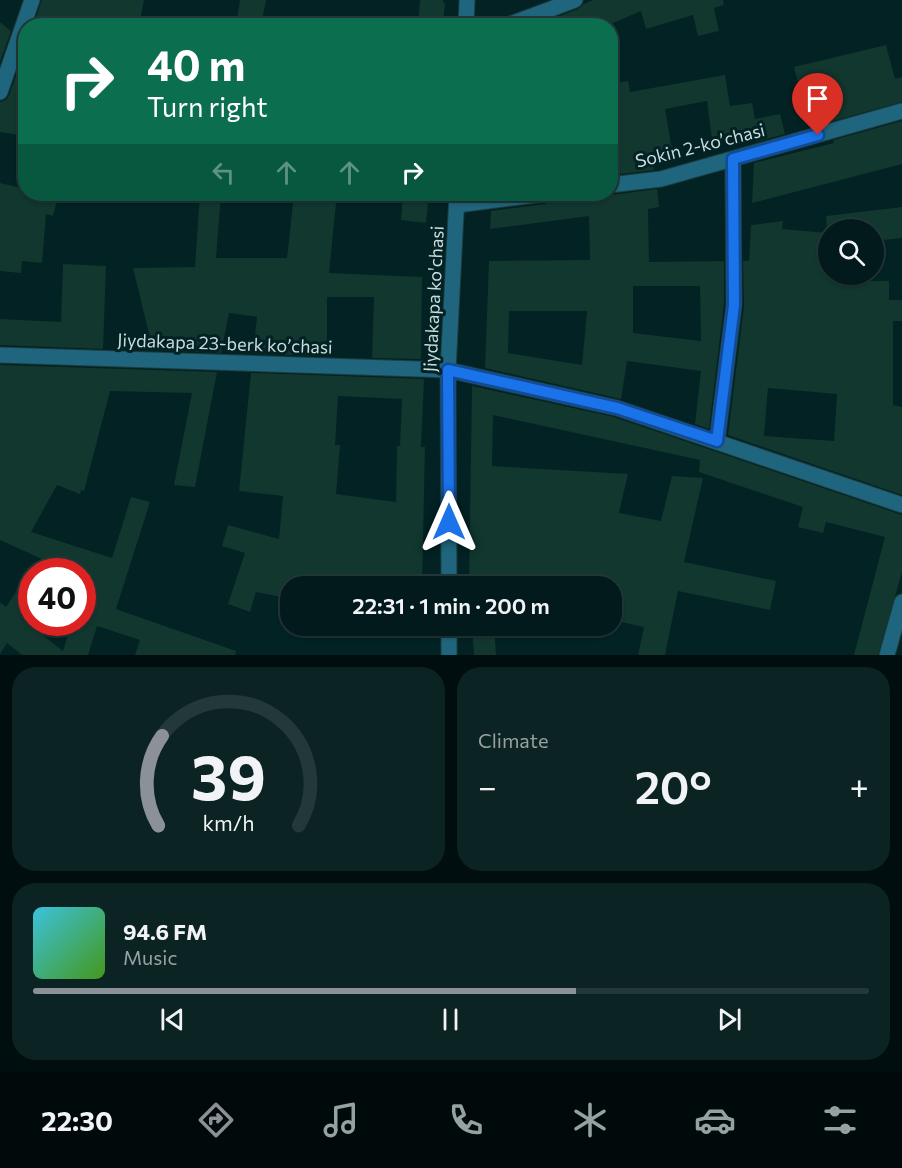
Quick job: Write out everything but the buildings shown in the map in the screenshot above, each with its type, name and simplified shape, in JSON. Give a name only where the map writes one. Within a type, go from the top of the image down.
[{"type":"street","points":[[27,18],[33,0]]},
{"type":"street","points":[[466,18],[467,0]]},
{"type":"street","points":[[527,18],[575,0]]},
{"type":"street","points":[[0,92],[18,42]]},
{"type":"street","name":"Sokin 2-koʼchasi","points":[[618,184],[661,178],[902,111]]},
{"type":"street","points":[[717,441],[734,305],[733,159]]},
{"type":"street","name":"Jiydakapa ko'chasi","points":[[449,576],[448,370],[457,201]]},
{"type":"street","name":"Jiydakapa 23-berk koʼchasi","points":[[0,355],[448,370],[617,408],[902,505]]},
{"type":"street","points":[[887,655],[902,602]]},
{"type":"street","points":[[449,636],[449,655]]},
{"type":"route","points":[[449,522],[448,370],[617,408],[717,441],[734,305],[733,159],[818,135]]}]
